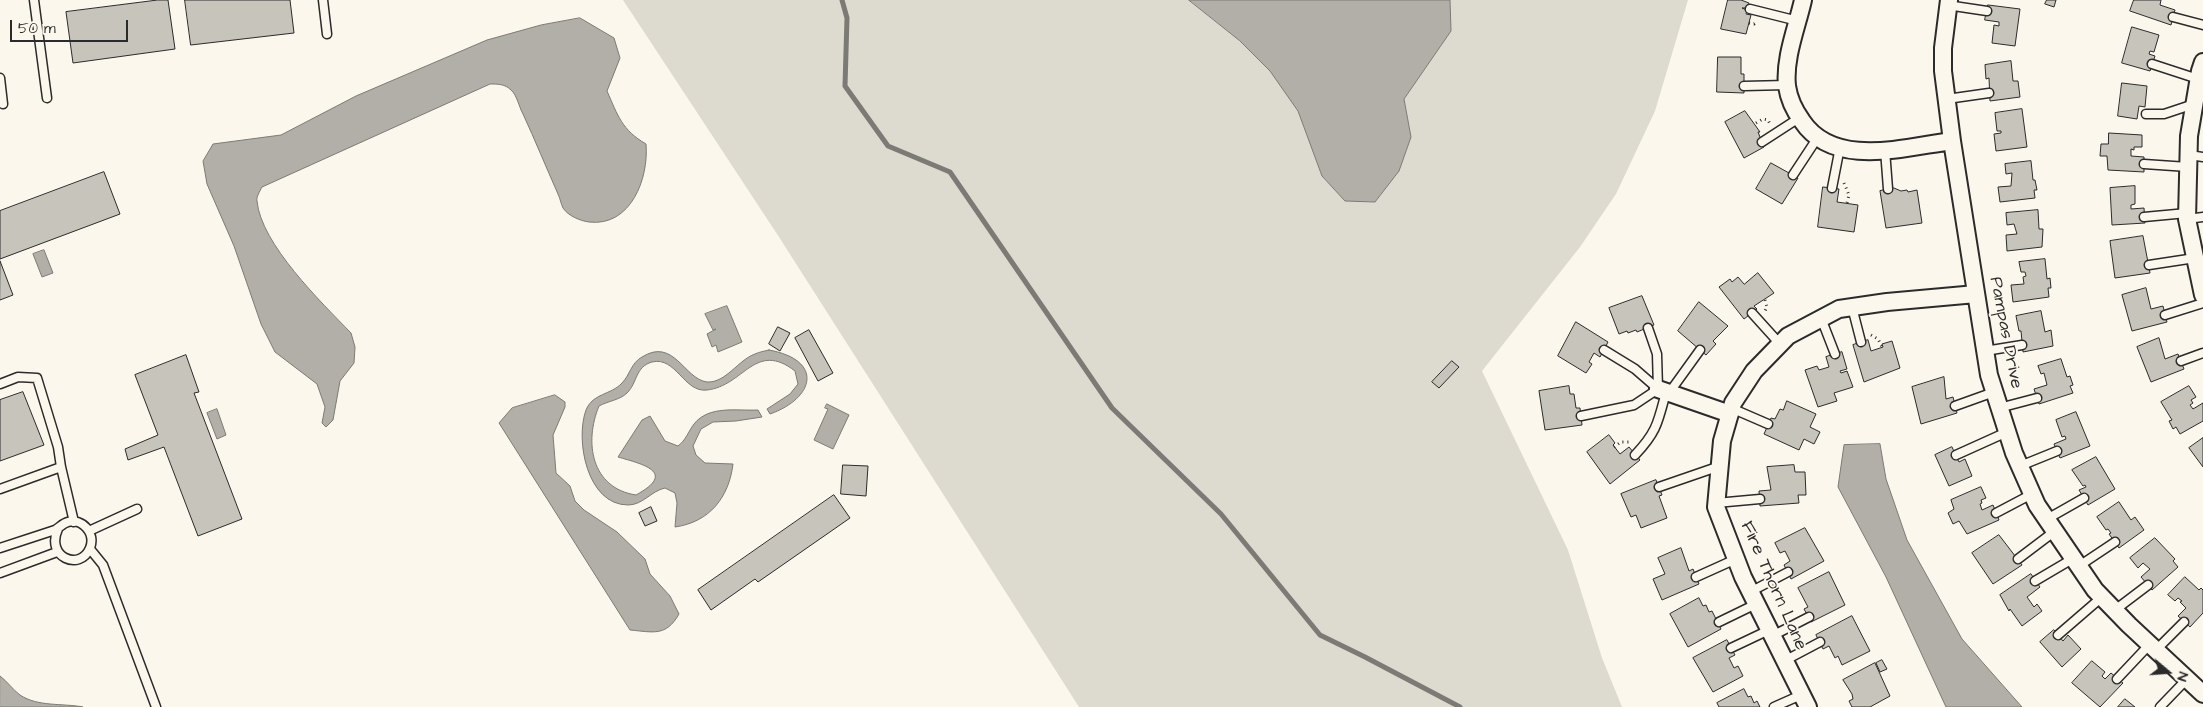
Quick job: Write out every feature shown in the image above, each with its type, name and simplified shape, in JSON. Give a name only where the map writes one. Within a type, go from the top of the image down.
[{"type":"street","points":[[1803,0],[1789,58],[1787,85],[1792,108],[1807,129],[1828,145],[1856,151],[1885,150],[1952,141]]},
{"type":"street","name":"Pampas Drive","points":[[1948,3],[1943,63],[1952,141],[1985,351],[1994,392],[2007,432],[2032,494],[2076,562],[2102,597],[2153,647],[2198,686]]},
{"type":"street","points":[[2203,62],[2189,136],[2193,160],[2195,258],[2201,277],[2203,295]]},
{"type":"street","name":"Fire Thorn Lane","points":[[1804,701],[1753,598],[1736,559],[1716,503],[1722,441],[1733,403],[1754,371],[1788,336],[1821,318],[1839,310],[1852,307],[1976,294]]},
{"type":"street","points":[[1664,391],[1731,411]]},
{"type":"lane","points":[[34,0],[47,98]]},
{"type":"lane","points":[[322,0],[327,34]]},
{"type":"lane","points":[[1948,3],[1987,11]]},
{"type":"lane","points":[[1750,9],[1798,21]]},
{"type":"lane","points":[[2173,16],[2203,25]]},
{"type":"lane","points":[[2146,114],[2164,114],[2198,93],[2152,64]]},
{"type":"lane","points":[[0,78],[3,104]]},
{"type":"lane","points":[[1744,86],[1787,85]]},
{"type":"lane","points":[[1947,99],[1989,93]]},
{"type":"lane","points":[[1762,142],[1799,118]]},
{"type":"lane","points":[[1793,175],[1818,137]]},
{"type":"lane","points":[[1832,188],[1840,147]]},
{"type":"lane","points":[[1885,150],[1888,189]]},
{"type":"lane","points":[[2144,164],[2193,160]]},
{"type":"lane","points":[[2144,217],[2193,217]]},
{"type":"lane","points":[[2149,265],[2195,258]]},
{"type":"lane","points":[[2165,315],[2203,303]]},
{"type":"lane","points":[[1852,307],[1861,342]]},
{"type":"lane","points":[[1752,313],[1780,344]]},
{"type":"lane","points":[[1821,318],[1835,354]]},
{"type":"lane","points":[[1635,456],[1651,438],[1657,426],[1664,391],[1657,354],[1648,328]]},
{"type":"lane","points":[[1985,351],[2022,344]]},
{"type":"lane","points":[[1604,350],[1635,369],[1664,391]]},
{"type":"lane","points":[[1581,416],[1634,406],[1664,391],[1700,350]]},
{"type":"lane","points":[[2181,361],[2203,353]]},
{"type":"lane","points":[[0,384],[18,377],[37,378],[58,447],[74,522]]},
{"type":"lane","points":[[1955,406],[1994,392]]},
{"type":"lane","points":[[1999,408],[2037,398]]},
{"type":"lane","points":[[1731,411],[1768,424]]},
{"type":"lane","points":[[1956,455],[2007,432]]},
{"type":"lane","points":[[2020,466],[2057,451]]},
{"type":"lane","points":[[1659,487],[1720,466]]},
{"type":"lane","points":[[0,490],[61,467]]},
{"type":"lane","points":[[1996,513],[2032,494]]},
{"type":"lane","points":[[2018,559],[2051,525],[2084,498]]},
{"type":"lane","points":[[1716,503],[1760,499]]},
{"type":"lane","points":[[89,531],[137,509]]},
{"type":"lane","points":[[0,548],[58,529],[68,522],[74,522],[80,523],[89,531],[92,543],[86,555],[74,560],[57,552],[54,540],[58,529]]},
{"type":"lane","points":[[2035,581],[2115,542]]},
{"type":"lane","points":[[90,549],[103,565],[156,707]]},
{"type":"lane","points":[[0,572],[57,552]]},
{"type":"lane","points":[[1696,577],[1736,559]]},
{"type":"lane","points":[[1719,622],[1788,572]]},
{"type":"lane","points":[[2115,610],[2148,585]]},
{"type":"lane","points":[[2058,635],[2102,597]]},
{"type":"lane","points":[[1731,648],[1808,617]]},
{"type":"lane","points":[[2117,679],[2184,622]]},
{"type":"lane","points":[[1784,661],[1820,642]]},
{"type":"lane","points":[[2160,707],[2198,686]]},
{"type":"lane","points":[[1774,707],[1804,701]]},
{"type":"shaded area","points":[[623,0],[1189,0],[1240,41],[1270,71],[1298,111],[1322,176],[1345,201],[1375,202],[1399,171],[1411,137],[1404,99],[1451,31],[1450,0],[1688,0],[1655,111],[1616,194],[1580,247],[1482,371],[1568,550],[1602,658],[1622,707],[1079,707],[779,237]]},
{"type":"shaded area","points":[[1189,0],[1450,0],[1451,31],[1404,99],[1411,137],[1399,171],[1375,202],[1345,201],[1322,176],[1298,111],[1270,71],[1240,41]]},
{"type":"shaded area","points":[[580,18],[614,38],[620,58],[607,91],[626,128],[646,144],[644,171],[640,185],[634,198],[616,217],[604,221],[589,222],[575,218],[565,211],[515,95],[509,88],[499,84],[490,84],[262,187],[257,201],[261,218],[269,235],[294,272],[351,333],[355,347],[354,363],[340,381],[333,420],[326,427],[322,423],[325,407],[317,384],[275,352],[261,324],[234,246],[207,184],[203,161],[213,144],[281,135],[356,96],[487,40],[541,25]]},
{"type":"shaded area","points":[[44,250],[53,273],[42,277],[33,254]]},
{"type":"shaded area","points":[[727,306],[742,342],[718,352],[716,345],[712,347],[707,334],[716,329],[713,330],[705,314]]},
{"type":"shaded area","points":[[769,350],[787,355],[799,362],[805,370],[807,380],[804,389],[797,399],[770,414],[767,409],[790,394],[798,384],[795,371],[781,363],[770,360],[759,362],[720,387],[707,390],[692,386],[667,364],[652,362],[642,367],[627,393],[599,406],[592,434],[592,448],[595,461],[609,483],[621,491],[636,495],[648,487],[654,480],[655,475],[652,470],[645,466],[618,457],[642,420],[650,416],[665,441],[678,446],[685,439],[694,424],[707,414],[724,410],[758,410],[762,417],[713,422],[701,429],[693,446],[696,455],[705,463],[733,464],[731,476],[722,497],[708,514],[698,520],[675,527],[677,503],[675,493],[665,488],[638,503],[628,505],[614,502],[603,494],[594,483],[588,469],[582,438],[586,410],[593,400],[618,387],[638,360],[653,352],[662,352],[671,355],[692,374],[707,382],[720,379],[749,357]]},
{"type":"shaded area","points":[[555,395],[565,402],[565,407],[553,435],[556,473],[570,486],[575,501],[584,510],[617,532],[645,559],[650,574],[670,596],[679,614],[664,630],[652,632],[630,630],[499,423],[512,408]]},
{"type":"shaded area","points":[[827,404],[849,415],[833,449],[814,440],[828,409],[825,408]]},
{"type":"shaded area","points":[[217,409],[226,435],[217,439],[207,413]]},
{"type":"shaded area","points":[[1880,444],[1886,479],[1907,540],[1962,639],[2022,707],[1946,707],[1886,577],[1838,487],[1844,445]]},
{"type":"shaded area","points":[[0,676],[17,693],[27,699],[42,703],[83,707],[0,707]]},
{"type":"building","points":[[168,0],[175,49],[73,63],[66,12]]},
{"type":"building","points":[[185,0],[290,0],[294,33],[191,45]]},
{"type":"building","points":[[1728,0],[1741,0],[1749,3],[1747,8],[1742,8],[1747,10],[1746,14],[1751,15],[1746,34],[1721,29]]},
{"type":"building","points":[[2047,0],[2056,0],[2054,7],[2045,4]]},
{"type":"building","points":[[2134,0],[2161,0],[2160,5],[2175,10],[2171,25],[2130,11]]},
{"type":"building","points":[[1988,5],[2020,9],[2015,46],[1992,43],[1994,25],[1999,26],[1999,22],[1985,20]]},
{"type":"building","points":[[2132,27],[2159,35],[2154,52],[2150,51],[2149,54],[2155,56],[2150,71],[2122,63]]},
{"type":"building","points":[[1718,57],[1741,57],[1741,74],[1744,74],[1744,93],[1717,92]]},
{"type":"building","points":[[2011,61],[2013,81],[2018,81],[2020,97],[1990,101],[1989,78],[1986,79],[1985,65]]},
{"type":"building","points":[[2122,83],[2147,86],[2145,107],[2139,106],[2137,119],[2118,116]]},
{"type":"building","points":[[2022,109],[2027,147],[1996,151],[1994,134],[2001,133],[2001,131],[1997,131],[1995,113]]},
{"type":"building","points":[[1745,111],[1760,132],[1758,132],[1764,147],[1744,158],[1725,122]]},
{"type":"building","points":[[2109,133],[2142,135],[2142,147],[2134,147],[2134,150],[2131,149],[2131,156],[2144,157],[2144,172],[2108,170],[2107,156],[2100,156],[2101,144],[2108,144]]},
{"type":"building","points":[[2031,161],[2033,180],[2035,180],[2037,190],[2034,190],[2035,198],[2000,202],[1998,187],[2011,186],[2012,173],[2006,174],[2005,164]]},
{"type":"building","points":[[1771,163],[1798,178],[1782,204],[1756,189]]},
{"type":"building","points":[[104,172],[120,214],[0,259],[0,211]]},
{"type":"building","points":[[2135,186],[2135,204],[2131,205],[2131,209],[2144,208],[2145,223],[2112,225],[2110,188]]},
{"type":"building","points":[[1823,187],[1839,189],[1837,202],[1858,205],[1854,232],[1818,227]]},
{"type":"building","points":[[1894,188],[1901,191],[1907,190],[1908,192],[1917,190],[1922,223],[1886,228],[1880,191]]},
{"type":"building","points":[[2038,210],[2039,229],[2043,229],[2042,247],[2007,251],[2006,235],[2017,234],[2014,224],[2007,225],[2006,213]]},
{"type":"building","points":[[2143,236],[2150,273],[2115,278],[2110,241]]},
{"type":"building","points":[[2045,259],[2047,279],[2050,278],[2051,288],[2048,288],[2049,297],[2013,302],[2011,285],[2024,284],[2023,277],[2026,276],[2025,272],[2021,272],[2019,262]]},
{"type":"building","points":[[0,261],[13,295],[0,300]]},
{"type":"building","points":[[1758,273],[1774,293],[1754,306],[1757,309],[1744,319],[1719,287],[1730,279],[1732,282],[1738,277],[1744,284]]},
{"type":"building","points":[[2146,288],[2151,309],[2163,306],[2167,322],[2132,331],[2122,295]]},
{"type":"building","points":[[1642,296],[1654,325],[1637,332],[1636,330],[1628,333],[1627,331],[1619,334],[1609,308]]},
{"type":"building","points":[[1699,302],[1728,326],[1713,341],[1716,344],[1706,355],[1678,331]]},
{"type":"building","points":[[2041,311],[2045,332],[2051,330],[2053,346],[2023,352],[2021,331],[2019,331],[2016,316]]},
{"type":"building","points":[[1576,322],[1608,342],[1600,357],[1594,353],[1589,362],[1592,364],[1586,373],[1558,356]]},
{"type":"building","points":[[778,327],[790,333],[780,351],[769,344]]},
{"type":"building","points":[[809,330],[833,373],[818,381],[795,338]]},
{"type":"building","points":[[2159,338],[2165,359],[2178,354],[2184,369],[2151,382],[2137,347]]},
{"type":"building","points":[[1868,340],[1871,351],[1883,347],[1882,344],[1892,341],[1900,368],[1864,382],[1853,345]]},
{"type":"building","points":[[1842,352],[1847,369],[1840,371],[1841,373],[1847,371],[1853,387],[1834,393],[1837,401],[1818,407],[1805,370],[1817,366],[1819,370],[1829,367],[1826,357]]},
{"type":"building","points":[[186,355],[199,392],[194,393],[242,519],[198,536],[164,447],[128,460],[125,449],[158,435],[135,375]]},
{"type":"building","points":[[2061,359],[2067,377],[2070,376],[2073,385],[2070,386],[2073,393],[2039,404],[2034,389],[2047,385],[2044,373],[2041,374],[2038,366]]},
{"type":"building","points":[[1452,361],[1459,367],[1439,388],[1432,382]]},
{"type":"building","points":[[1944,377],[1946,399],[1953,397],[1957,413],[1921,424],[1912,387]]},
{"type":"building","points":[[1569,386],[1570,394],[1574,394],[1576,408],[1580,408],[1582,425],[1545,430],[1539,391]]},
{"type":"building","points":[[2189,386],[2196,397],[2191,400],[2193,403],[2190,405],[2193,409],[2203,403],[2203,421],[2180,434],[2176,427],[2173,429],[2169,421],[2172,420],[2161,402]]},
{"type":"building","points":[[23,392],[44,445],[0,461],[0,400]]},
{"type":"building","points":[[1787,401],[1816,414],[1810,427],[1820,432],[1814,444],[1804,439],[1799,450],[1764,434],[1771,418],[1775,419],[1780,409],[1783,410]]},
{"type":"building","points":[[2076,412],[2090,446],[2060,458],[2054,444],[2066,439],[2065,436],[2062,437],[2056,420]]},
{"type":"building","points":[[1609,435],[1615,443],[1613,445],[1620,454],[1629,447],[1640,460],[1610,484],[1587,452]]},
{"type":"building","points":[[2203,438],[2203,467],[2189,448]]},
{"type":"building","points":[[1952,447],[1959,462],[1965,459],[1972,476],[1949,486],[1935,455]]},
{"type":"building","points":[[2096,457],[2115,489],[2088,505],[2079,490],[2086,487],[2085,485],[2083,486],[2072,470]]},
{"type":"building","points":[[843,465],[868,466],[866,496],[841,494]]},
{"type":"building","points":[[1794,465],[1795,472],[1805,472],[1806,495],[1798,495],[1799,503],[1760,506],[1759,491],[1771,490],[1767,467]]},
{"type":"building","points":[[1656,480],[1662,495],[1659,496],[1667,518],[1641,528],[1636,515],[1631,517],[1621,494]]},
{"type":"building","points":[[1981,487],[1986,498],[1981,500],[1982,510],[1993,505],[1999,520],[1967,534],[1959,521],[1953,524],[1948,513],[1954,509],[1951,500]]},
{"type":"building","points":[[834,495],[850,518],[758,582],[755,579],[711,610],[698,590]]},
{"type":"building","points":[[2119,502],[2131,520],[2135,517],[2144,530],[2119,548],[2109,534],[2111,533],[2108,529],[2106,530],[2097,517]]},
{"type":"building","points":[[651,507],[657,521],[645,526],[639,513]]},
{"type":"building","points":[[1805,528],[1824,561],[1791,579],[1784,565],[1790,561],[1785,551],[1780,553],[1775,543]]},
{"type":"building","points":[[1999,535],[2022,565],[1993,584],[1972,553]]},
{"type":"building","points":[[2155,538],[2175,559],[2173,561],[2178,567],[2152,590],[2141,577],[2150,569],[2143,563],[2138,568],[2130,558]]},
{"type":"building","points":[[1681,548],[1689,571],[1693,569],[1699,584],[1662,600],[1653,579],[1665,574],[1658,558]]},
{"type":"building","points":[[1829,572],[1845,605],[1811,622],[1804,609],[1808,607],[1798,588]]},
{"type":"building","points":[[2031,574],[2040,587],[2027,597],[2034,607],[2037,604],[2042,611],[2022,626],[2010,609],[2009,611],[2000,595]]},
{"type":"building","points":[[2185,577],[2199,590],[2201,588],[2203,590],[2203,613],[2190,627],[2178,616],[2186,608],[2180,602],[2182,601],[2178,598],[2175,601],[2168,595]]},
{"type":"building","points":[[1699,598],[1703,606],[1706,605],[1709,612],[1712,611],[1721,629],[1688,647],[1670,614]]},
{"type":"building","points":[[1852,616],[1870,651],[1842,665],[1838,656],[1835,658],[1829,646],[1823,649],[1816,635]]},
{"type":"building","points":[[2054,630],[2063,641],[2068,635],[2081,649],[2062,667],[2040,642]]},
{"type":"building","points":[[1727,640],[1735,655],[1729,658],[1734,668],[1738,666],[1743,676],[1713,692],[1693,658]]},
{"type":"building","points":[[1882,660],[1887,669],[1880,672],[1876,663]]},
{"type":"building","points":[[2092,661],[2105,672],[2102,676],[2105,679],[2111,673],[2123,683],[2100,707],[2072,683]]},
{"type":"building","points":[[1875,663],[1890,696],[1870,707],[1852,707],[1849,701],[1853,699],[1852,694],[1843,680]]},
{"type":"building","points":[[1744,689],[1748,697],[1751,696],[1754,703],[1757,701],[1760,707],[1719,707],[1717,703]]},
{"type":"building","points":[[2125,699],[2135,707],[2118,707]]},
{"type":"waterway","points":[[842,0],[847,18],[845,86],[888,146],[950,172],[1112,408],[1221,514],[1320,635],[1460,707]]}]
